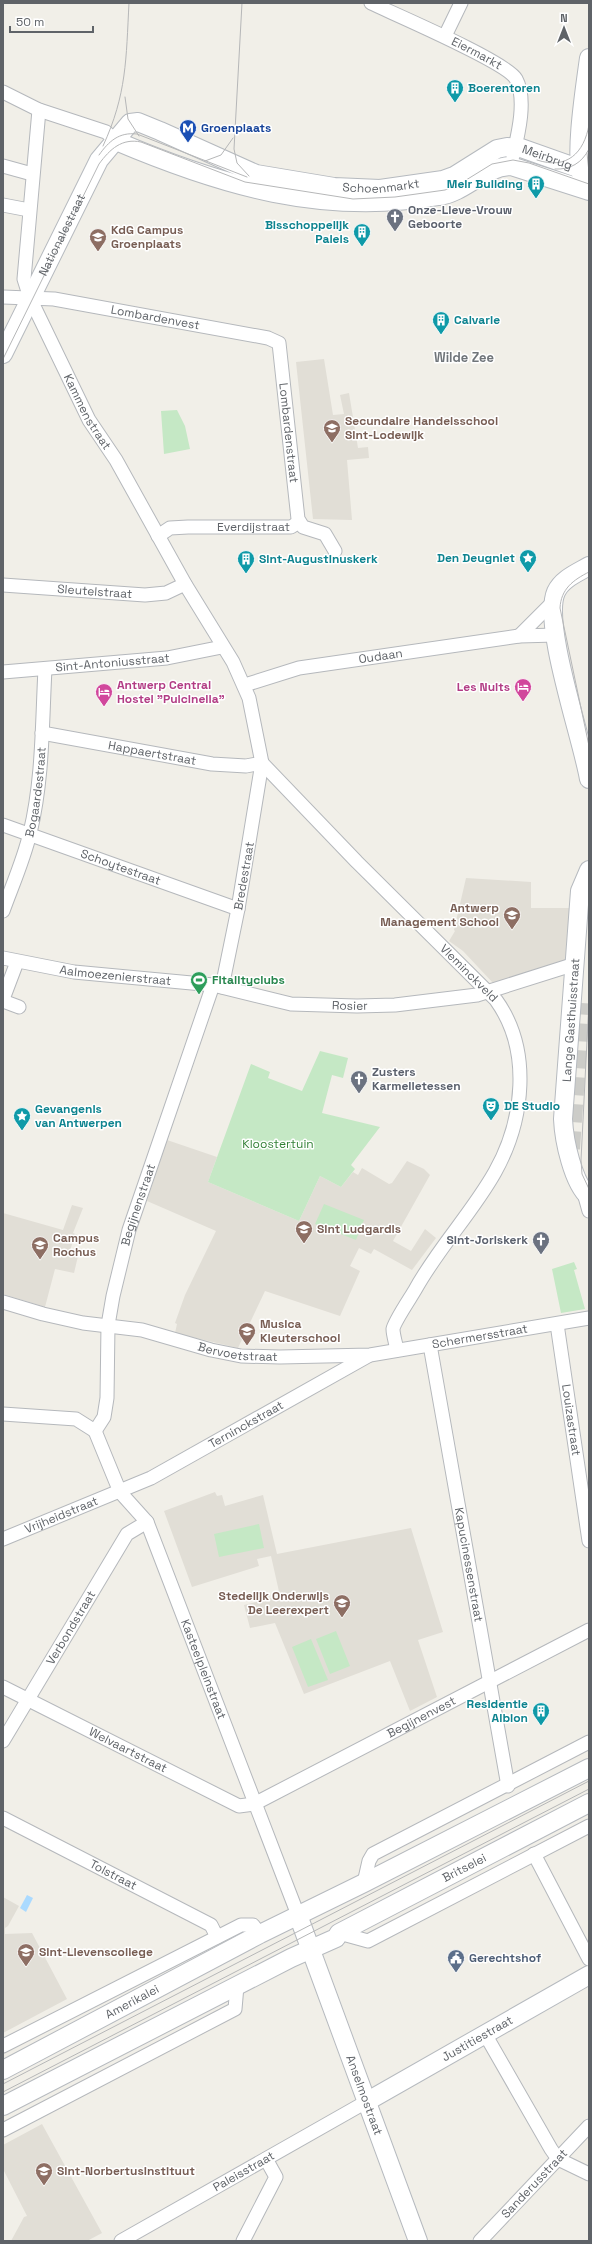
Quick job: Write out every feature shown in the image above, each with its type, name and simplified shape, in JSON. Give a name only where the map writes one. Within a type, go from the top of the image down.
[{"type":"street","name":"Eiermarkt","points":[[371,3],[445,36],[501,67],[516,78],[521,97],[521,113],[516,147]]},
{"type":"street","points":[[445,36],[461,3]]},
{"type":"street","points":[[589,58],[584,170],[580,174],[589,187]]},
{"type":"street","points":[[3,92],[39,110],[106,132],[116,141]]},
{"type":"street","name":"Kammenstraat","points":[[39,110],[32,174],[24,279],[30,298],[89,420],[116,460],[185,584],[245,686],[249,698],[262,763]]},
{"type":"street","name":"Nationalestraat","points":[[3,354],[99,160],[130,123],[138,122],[160,131],[240,168]]},
{"type":"street","name":"Schoenmarkt","points":[[116,141],[201,175],[243,188],[361,189],[432,182],[454,176],[497,149],[516,147]]},
{"type":"street","name":"Meirbrug","points":[[584,170],[516,147],[511,166],[589,191]]},
{"type":"street","points":[[3,166],[32,174]]},
{"type":"street","name":"Schoenmarkt","points":[[240,168],[293,188],[362,204],[441,196],[452,193],[495,168],[511,166]]},
{"type":"street","points":[[3,205],[29,210]]},
{"type":"street","name":"Lombardenvest","points":[[3,296],[77,303],[268,338],[279,343]]},
{"type":"street","name":"Lombardenstraat","points":[[279,343],[299,522]]},
{"type":"street","name":"Everdijstraat","points":[[158,536],[170,528],[209,525],[291,527],[299,522],[307,529],[325,534],[334,551]]},
{"type":"street","points":[[589,566],[564,582],[556,592],[553,602],[552,619],[589,779]]},
{"type":"street","name":"Sleutelstraat","points":[[3,585],[146,595],[166,593],[185,584]]},
{"type":"street","points":[[519,636],[553,602]]},
{"type":"street","name":"Oudaan","points":[[245,686],[299,668],[519,636],[556,635]]},
{"type":"street","name":"Sint-Antoniusstraat","points":[[3,672],[167,658],[222,646]]},
{"type":"street","name":"Bogaardestraat","points":[[3,911],[30,835],[40,773],[45,669]]},
{"type":"street","name":"Happaertstraat","points":[[42,733],[212,764],[246,766],[262,763]]},
{"type":"street","name":"Bredestraat","points":[[218,986],[238,909],[262,763]]},
{"type":"street","name":"Vleminckveld","points":[[262,763],[357,862],[488,991],[504,1010],[510,1023],[519,1058],[520,1095],[512,1131],[495,1173],[421,1279],[393,1329],[397,1350]]},
{"type":"street","name":"Schoytestraat","points":[[3,825],[238,909]]},
{"type":"street","name":"Lange Gasthuisstraat","points":[[587,1195],[575,1172],[563,1120],[580,891],[589,870]]},
{"type":"street","points":[[582,1003],[589,874]]},
{"type":"street","name":"Aalmoezenierstraat","points":[[3,958],[17,962],[74,972],[218,986]]},
{"type":"street","points":[[17,962],[3,1000],[19,1007]]},
{"type":"street","name":"Rosier","points":[[218,986],[291,1004],[358,1006],[410,1004],[477,995],[575,964]]},
{"type":"street","name":"Begijnenstraat","points":[[95,1431],[104,1417],[108,1325],[113,1296],[130,1230],[218,986]]},
{"type":"street","points":[[587,1195],[589,1211]]},
{"type":"street","name":"Bervoetstraat","points":[[3,1302],[70,1320],[142,1330],[211,1350],[241,1356],[333,1358],[370,1356]]},
{"type":"street","name":"Schermersstraat","points":[[370,1356],[397,1350],[589,1318]]},
{"type":"street","name":"Louizastraat","points":[[557,1324],[583,1464],[589,1540]]},
{"type":"street","name":"Kapucinessenstraat","points":[[430,1345],[488,1682],[508,1786]]},
{"type":"street","name":"Terninckstraat","points":[[120,1492],[151,1478],[370,1356]]},
{"type":"street","points":[[3,1414],[76,1419],[95,1431]]},
{"type":"street","name":"Kasteelpleinstraat","points":[[95,1431],[120,1492],[142,1525],[298,1915]]},
{"type":"street","name":"Vrijheidstraat","points":[[3,1539],[120,1492]]},
{"type":"street","name":"Verbondstraat","points":[[3,1741],[127,1534],[142,1525]]},
{"type":"street","name":"Begijnenvest","points":[[254,1804],[589,1630]]},
{"type":"street","name":"Welvaartstraat","points":[[3,1687],[239,1806],[254,1804]]},
{"type":"street","points":[[364,1883],[369,1861],[373,1854],[508,1786],[589,1742]]},
{"type":"street","points":[[3,2106],[310,1950],[298,1915],[589,1768]]},
{"type":"street","name":"Britselei","points":[[310,1950],[336,1938],[339,1933],[589,1803]]},
{"type":"street","name":"Tolstraat","points":[[3,1818],[212,1925],[217,1937]]},
{"type":"street","name":"Britselei","points":[[339,1933],[368,1941],[589,1826]]},
{"type":"street","points":[[534,1854],[589,1959]]},
{"type":"street","name":"Amerikalei","points":[[3,2070],[298,1915]]},
{"type":"street","name":"Amerikalei","points":[[3,2046],[245,1924],[253,1925],[260,1934]]},
{"type":"street","name":"Anselmostraat","points":[[310,1950],[418,2241]]},
{"type":"street","name":"Justitiestraat","points":[[366,2102],[589,1975]]},
{"type":"street","points":[[3,2130],[236,2009],[237,1986]]},
{"type":"street","points":[[485,2034],[558,2159],[589,2174]]},
{"type":"street","name":"Paleisstraat","points":[[120,2241],[366,2102]]},
{"type":"street","name":"Sanderusstraat","points":[[480,2241],[589,2126]]},
{"type":"street","points":[[243,2241],[276,2177],[266,2159]]},
{"type":"shaded area","name":"Secundaire Handelsschool Sint-Lodewijk","points":[[324,359],[333,415],[344,414],[340,395],[349,393],[358,448],[368,447],[369,458],[347,460],[352,520],[313,519],[296,362]]},
{"type":"shaded area","name":"Antwerp Management School","points":[[466,878],[531,882],[531,908],[571,908],[567,962],[493,983],[463,951],[449,941],[455,931]]},
{"type":"shaded area","name":"Sint Ludgardis","points":[[167,1140],[217,1157],[208,1182],[299,1221],[320,1176],[341,1187],[353,1172],[358,1175],[362,1168],[389,1184],[392,1183],[407,1161],[424,1169],[430,1175],[393,1241],[411,1251],[425,1229],[436,1238],[412,1270],[374,1249],[371,1254],[359,1248],[350,1266],[360,1271],[340,1316],[265,1291],[238,1348],[175,1333],[177,1324],[175,1323],[185,1295],[216,1231],[147,1201]]},
{"type":"shaded area","name":"Campus Rochus","points":[[72,1205],[83,1208],[73,1233],[80,1236],[77,1243],[73,1241],[69,1254],[78,1256],[74,1273],[55,1269],[45,1307],[3,1294],[3,1213],[63,1230]]},
{"type":"shaded area","name":"Stedelijk Onderwijs De Leerexpert","points":[[215,1492],[217,1496],[222,1495],[225,1506],[263,1495],[277,1554],[411,1528],[443,1632],[418,1640],[437,1697],[410,1711],[390,1661],[304,1694],[275,1623],[250,1628],[244,1605],[280,1596],[271,1556],[257,1559],[259,1566],[192,1587],[164,1511]]},
{"type":"shaded area","name":"Sint-Lievenscollege","points":[[3,1897],[19,1906],[8,1926],[5,1928],[5,1934],[32,1933],[67,1999],[3,2033]]},
{"type":"shaded area","name":"Sint-Norbertusinstituut","points":[[42,2124],[102,2233],[87,2241],[11,2241],[24,2217],[27,2216],[3,2169],[3,2145]]},
{"type":"green space","points":[[177,410],[185,426],[190,449],[164,454],[161,411]]},
{"type":"green space","name":"Kloostertuin","points":[[320,1051],[348,1058],[343,1078],[332,1075],[322,1113],[380,1127],[351,1165],[355,1169],[341,1187],[320,1176],[299,1221],[208,1182],[251,1064],[270,1072],[268,1078],[302,1091]]},
{"type":"green space","points":[[324,1204],[364,1220],[356,1240],[315,1224]]},
{"type":"green space","points":[[574,1262],[577,1269],[574,1270],[585,1309],[561,1313],[552,1269]]},
{"type":"green space","points":[[259,1524],[264,1548],[219,1557],[214,1534]]},
{"type":"green space","points":[[336,1631],[350,1666],[330,1674],[316,1639]]},
{"type":"green space","points":[[311,1639],[328,1680],[308,1687],[292,1647]]},
{"type":"water","points":[[27,1895],[33,1898],[26,1912],[20,1908]]},
{"type":"tunnel","points":[[571,1149],[581,1003]]},
{"type":"tram line","points":[[103,146],[117,110],[121,93],[126,59],[129,3]]},
{"type":"tram line","points":[[242,3],[234,149],[237,163],[249,176]]},
{"type":"tram line","points":[[125,97],[128,119],[139,136]]},
{"type":"tram line","points":[[537,160],[548,163],[557,163],[572,157],[583,144],[589,125]]},
{"type":"tram line","points":[[99,155],[115,138],[125,134],[137,134],[247,177]]},
{"type":"tram line","points":[[205,161],[221,155],[233,138]]},
{"type":"tram line","points":[[3,359],[99,164],[112,149],[122,143],[134,141],[141,142],[245,182],[353,199],[395,197],[445,190],[458,185],[492,164],[513,160],[529,163],[589,184]]},
{"type":"tram line","points":[[555,169],[575,165],[583,158],[589,149]]},
{"type":"tram line","points":[[587,153],[589,172]]},
{"type":"tram line","points":[[589,572],[578,578],[565,590],[560,608],[589,746]]},
{"type":"tram line","points":[[589,1001],[581,1160],[582,1174],[589,1189]]},
{"type":"tram line","points":[[3,2084],[589,1781]]},
{"type":"tram line","points":[[3,2092],[589,1789]]},
{"type":"place","name":"Boerentoren","points":[[455,103]]},
{"type":"place","name":"Groenplaats","points":[[188,143]]},
{"type":"place","name":"Meir Building","points":[[536,199]]},
{"type":"place","name":"Onze-Lieve-Vrouw Geboorte","points":[[395,232]]},
{"type":"place","name":"Bisschoppelijk Paleis","points":[[362,247]]},
{"type":"place","name":"KdG Campus Groenplaats","points":[[98,252]]},
{"type":"place","name":"Calvarie","points":[[441,335]]},
{"type":"place","name":"Secundaire Handelsschool Sint-Lodewijk","points":[[332,443]]},
{"type":"place","name":"Den Deugniet","points":[[528,573]]},
{"type":"place","name":"Sint-Augustinuskerk","points":[[246,574]]},
{"type":"place","name":"Les Nuits","points":[[523,702]]},
{"type":"place","name":"Antwerp Central Hostel \"Pulcinella\"","points":[[104,707]]},
{"type":"place","name":"Antwerp Management School","points":[[512,930]]},
{"type":"place","name":"Fitalityclubs","points":[[199,995]]},
{"type":"place","name":"Zusters Karmelietessen","points":[[359,1094]]},
{"type":"place","name":"DE Studio","points":[[491,1121]]},
{"type":"place","name":"Gevangenis van Antwerpen","points":[[22,1131]]},
{"type":"place","name":"Sint Ludgardis","points":[[304,1244]]},
{"type":"place","name":"Sint-Joriskerk","points":[[541,1255]]},
{"type":"place","name":"Campus Rochus","points":[[40,1260]]},
{"type":"place","name":"Musica Kleuterschool","points":[[247,1346]]},
{"type":"place","name":"Stedelijk Onderwijs De Leerexpert","points":[[342,1618]]},
{"type":"place","name":"Residentie Albion","points":[[541,1726]]},
{"type":"place","name":"Sint-Lievenscollege","points":[[26,1967]]},
{"type":"place","name":"Gerechtshof","points":[[456,1973]]},
{"type":"place","name":"Sint-Norbertusinstituut","points":[[44,2186]]},
{"type":"district","name":"Wilde Zee","points":[[464,357]]}]
